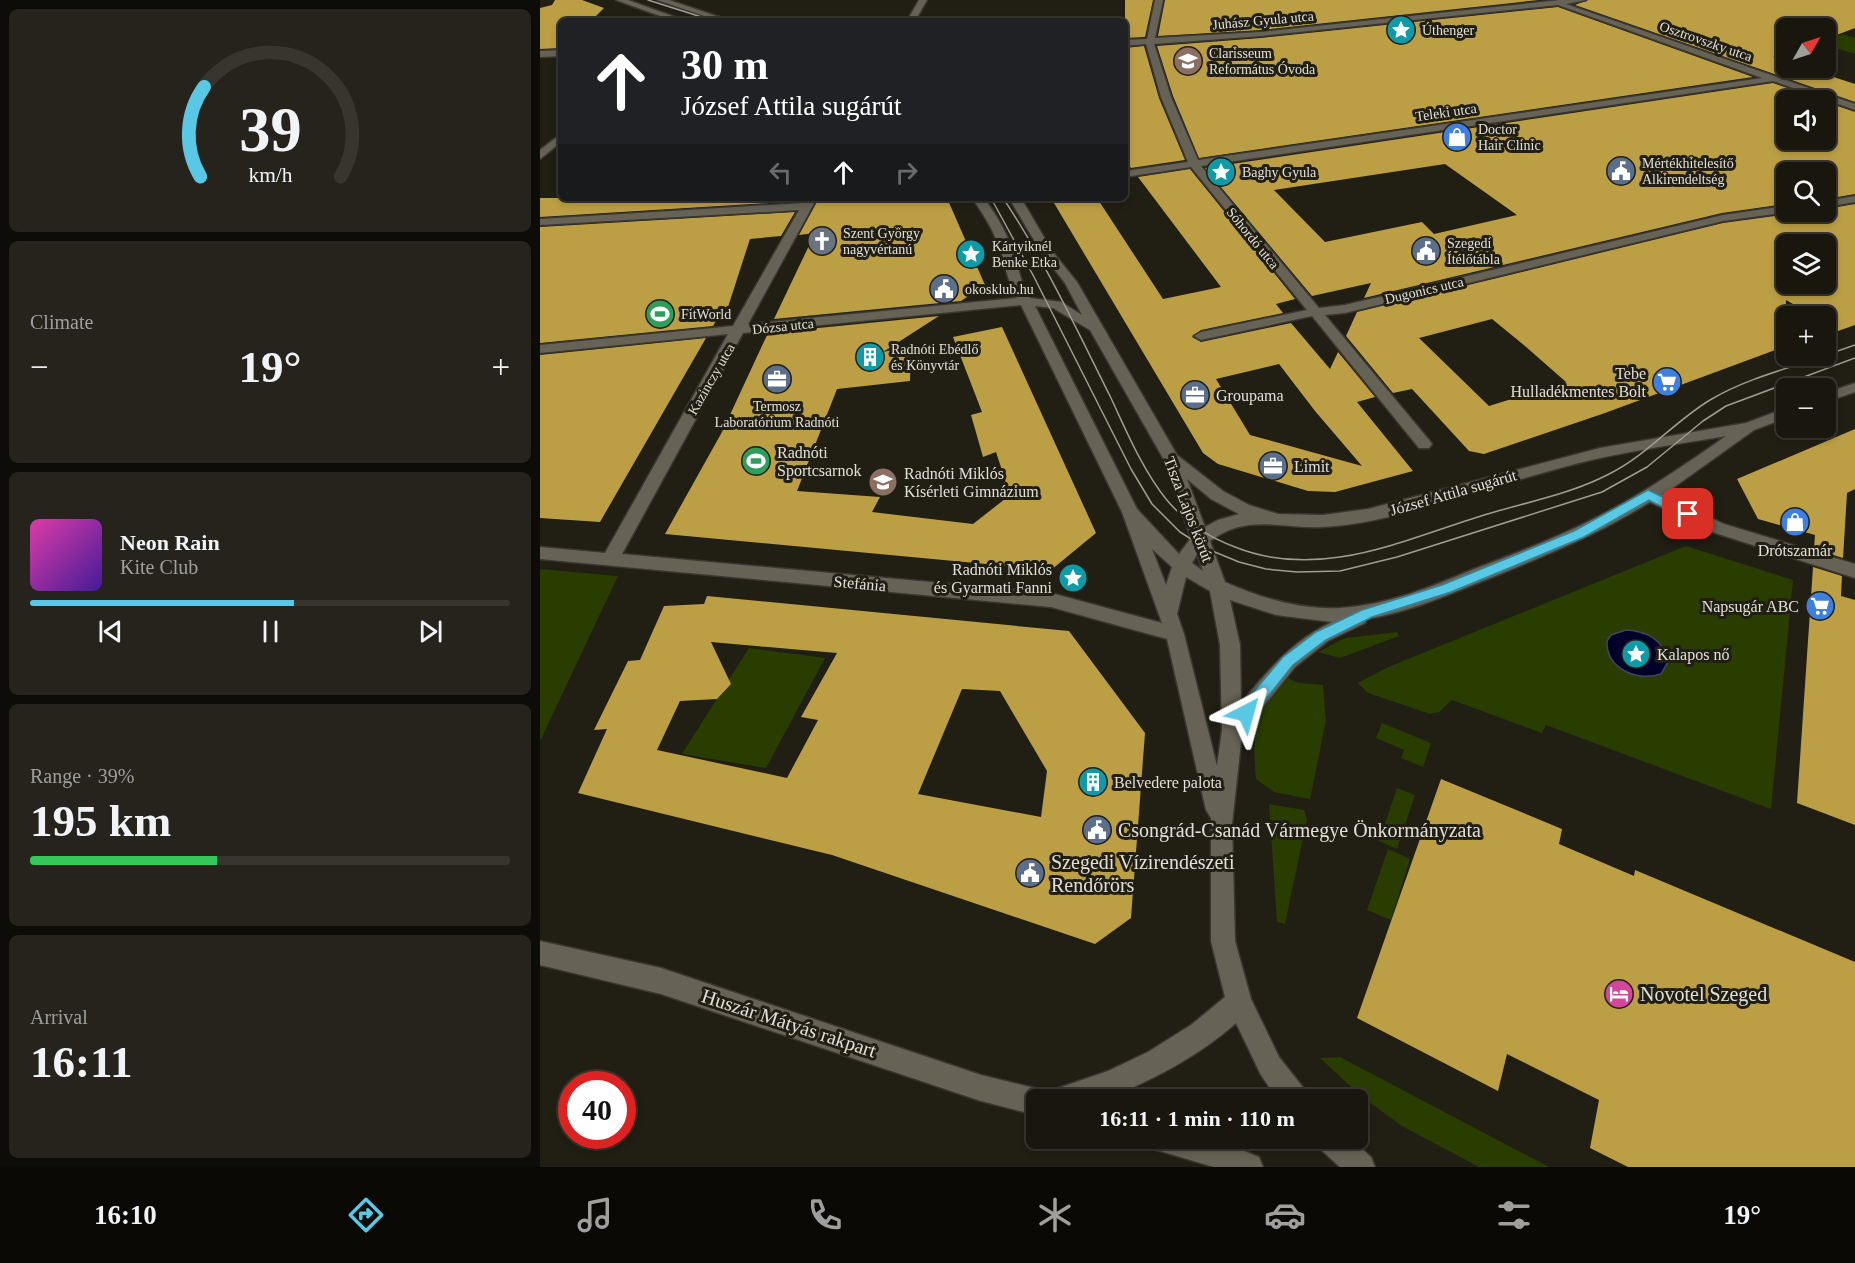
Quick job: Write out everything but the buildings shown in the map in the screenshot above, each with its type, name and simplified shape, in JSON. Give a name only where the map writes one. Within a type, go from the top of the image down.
[{"type":"street","points":[[620,0],[673,18]]},
{"type":"street","points":[[661,0],[717,18]]},
{"type":"street","points":[[913,18],[923,0]]},
{"type":"street","name":"Sóhordó utca","points":[[1159,0],[1150,43],[1166,97],[1194,164],[1424,444]]},
{"type":"street","name":"Juhász Gyula utca","points":[[1128,43],[1270,33],[1552,1],[1582,0]]},
{"type":"street","name":"Osztrovszky utca","points":[[1552,1],[1855,107]]},
{"type":"street","points":[[661,14],[690,10],[703,4]]},
{"type":"street","points":[[690,10],[692,18]]},
{"type":"street","points":[[540,54],[558,53]]},
{"type":"street","name":"Teleki utca","points":[[1128,174],[1772,78]]},
{"type":"street","points":[[540,156],[558,140]]},
{"type":"street","points":[[1836,203],[1855,200]]},
{"type":"street","name":"Tisza Lajos körút","points":[[1017,201],[1047,252],[1071,282],[1095,329],[1171,458],[1218,587],[1230,645],[1232,730],[1221,824],[1223,941],[1239,1002],[1270,1066],[1287,1089]]},
{"type":"street","points":[[540,222],[809,202]]},
{"type":"street","name":"Kazinczy utca","points":[[610,560],[809,202]]},
{"type":"street","name":"Tisza Lajos körút","points":[[986,202],[1006,248],[1013,279],[1041,328],[1130,512],[1175,634],[1221,824]]},
{"type":"street","name":"Dugonics utca","points":[[1201,336],[1314,312],[1345,309],[1723,218],[1776,210]]},
{"type":"street","name":"Dózsa utca","points":[[540,349],[1025,301],[1047,303],[1065,309],[1095,329]]},
{"type":"street","points":[[1836,394],[1855,387]]},
{"type":"street","name":"József Attila sugárút","points":[[1171,458],[1216,495],[1243,509],[1277,520],[1323,521],[1368,515],[1590,455],[1749,427],[1776,417]]},
{"type":"street","name":"József Attila sugárút","points":[[1130,512],[1149,536],[1181,565],[1218,587],[1268,605],[1301,612],[1334,616],[1367,614],[1446,588],[1579,534],[1622,512],[1749,427]]},
{"type":"street","points":[[1648,495],[1718,528],[1855,571]]},
{"type":"street","points":[[1168,613],[1181,565],[1202,538],[1222,524],[1238,519],[1277,520]]},
{"type":"street","name":"Stefánia","points":[[540,554],[1051,600],[1175,634]]},
{"type":"street","points":[[1232,730],[1288,661],[1321,636],[1367,614]]},
{"type":"street","name":"Huszár Mátyás rakpart","points":[[540,953],[661,981],[981,1088],[1026,1099]]},
{"type":"street","points":[[1092,1089],[1122,1078],[1169,1054],[1217,1024],[1239,1002]]},
{"type":"street","points":[[1200,1149],[1249,1167]]},
{"type":"street","points":[[1341,1149],[1361,1167]]},
{"type":"green space","points":[[1842,34],[1855,38],[1855,54],[1836,48],[1836,36]]},
{"type":"green space","points":[[1686,546],[1793,580],[1771,809],[1546,725],[1542,733],[1452,700],[1439,712],[1430,714],[1368,693],[1358,683],[1386,668]]},
{"type":"green space","points":[[540,569],[618,576],[540,741]]},
{"type":"green space","points":[[1397,632],[1399,636],[1340,658],[1318,652],[1345,638]]},
{"type":"green space","points":[[749,648],[825,658],[766,768],[682,754]]},
{"type":"green space","points":[[1284,676],[1298,683],[1323,685],[1326,721],[1310,799],[1274,792],[1256,779],[1255,738],[1258,717],[1266,698]]},
{"type":"green space","points":[[1382,723],[1431,743],[1423,767],[1401,758],[1404,750],[1376,738]]},
{"type":"green space","points":[[1397,788],[1415,795],[1397,849],[1379,841]]},
{"type":"green space","points":[[1269,804],[1304,810],[1307,819],[1285,924],[1277,922]]},
{"type":"green space","points":[[1388,849],[1410,859],[1391,920],[1367,910]]},
{"type":"green space","points":[[1340,1057],[1549,1167],[1479,1167],[1402,1126],[1368,1101],[1368,1089],[1353,1089],[1320,1058]]},
{"type":"water","points":[[1626,630],[1641,632],[1659,642],[1668,662],[1661,674],[1643,676],[1634,674],[1625,671],[1612,659],[1607,641],[1611,635]]},
{"type":"tram line","points":[[648,0],[705,18]]},
{"type":"tram line","points":[[993,201],[1033,275],[1131,469],[1152,504],[1180,532],[1205,548],[1239,562],[1266,569],[1297,572],[1340,571],[1397,557],[1602,492],[1647,467],[1703,421],[1726,406],[1855,358]]},
{"type":"tram line","points":[[1005,201],[1046,270],[1135,449],[1157,487],[1181,515],[1206,533],[1235,547],[1267,556],[1298,560],[1361,553],[1581,487],[1624,465],[1710,400],[1737,386],[1794,366]]},
{"type":"tram line","points":[[1836,352],[1855,345]]},
{"type":"place","name":"Úthenger","points":[[1401,30]]},
{"type":"place","name":"Clarisseum Református Óvoda","points":[[1188,61]]},
{"type":"place","name":"Doctor Hair Clinic","points":[[1457,137]]},
{"type":"place","name":"Mértékhitelesítő Alkirendeltség","points":[[1621,171]]},
{"type":"place","name":"Baghy Gyula","points":[[1221,172]]},
{"type":"place","name":"Szent György nagyvértanú","points":[[822,241]]},
{"type":"place","name":"Szegedi Ítélőtábla","points":[[1426,251]]},
{"type":"place","name":"Kártyiknél Benke Etka","points":[[971,254]]},
{"type":"place","name":"okosklub.hu","points":[[944,289]]},
{"type":"place","name":"FitWorld","points":[[660,314]]},
{"type":"place","name":"Radnóti Ebédlő és Könyvtár","points":[[870,357]]},
{"type":"place","name":"Termosz Laboratórium Radnóti","points":[[777,379]]},
{"type":"place","name":"Tebe Hulladékmentes Bolt","points":[[1667,382]]},
{"type":"place","name":"Groupama","points":[[1195,395]]},
{"type":"place","name":"Radnóti Sportcsarnok","points":[[756,461]]},
{"type":"place","name":"Limit","points":[[1273,466]]},
{"type":"place","name":"Radnóti Miklós Kísérleti Gimnázium","points":[[883,482]]},
{"type":"place","name":"Drótszamár","points":[[1795,522]]},
{"type":"place","name":"Radnóti Miklós és Gyarmati Fanni","points":[[1073,578]]},
{"type":"place","name":"Napsugár ABC","points":[[1820,606]]},
{"type":"place","name":"Kalapos nő","points":[[1636,654]]},
{"type":"place","name":"Belvedere palota","points":[[1093,782]]},
{"type":"place","name":"Csongrád-Csanád Vármegye Önkormányzata","points":[[1097,830]]},
{"type":"place","name":"Szegedi Vízirendészeti Rendőrörs","points":[[1030,873]]},
{"type":"place","name":"Novotel Szeged","points":[[1619,994]]},
{"type":"route","points":[[1246,713],[1288,661],[1321,636],[1367,614],[1446,588],[1579,534],[1622,512],[1648,495],[1688,514]]}]
